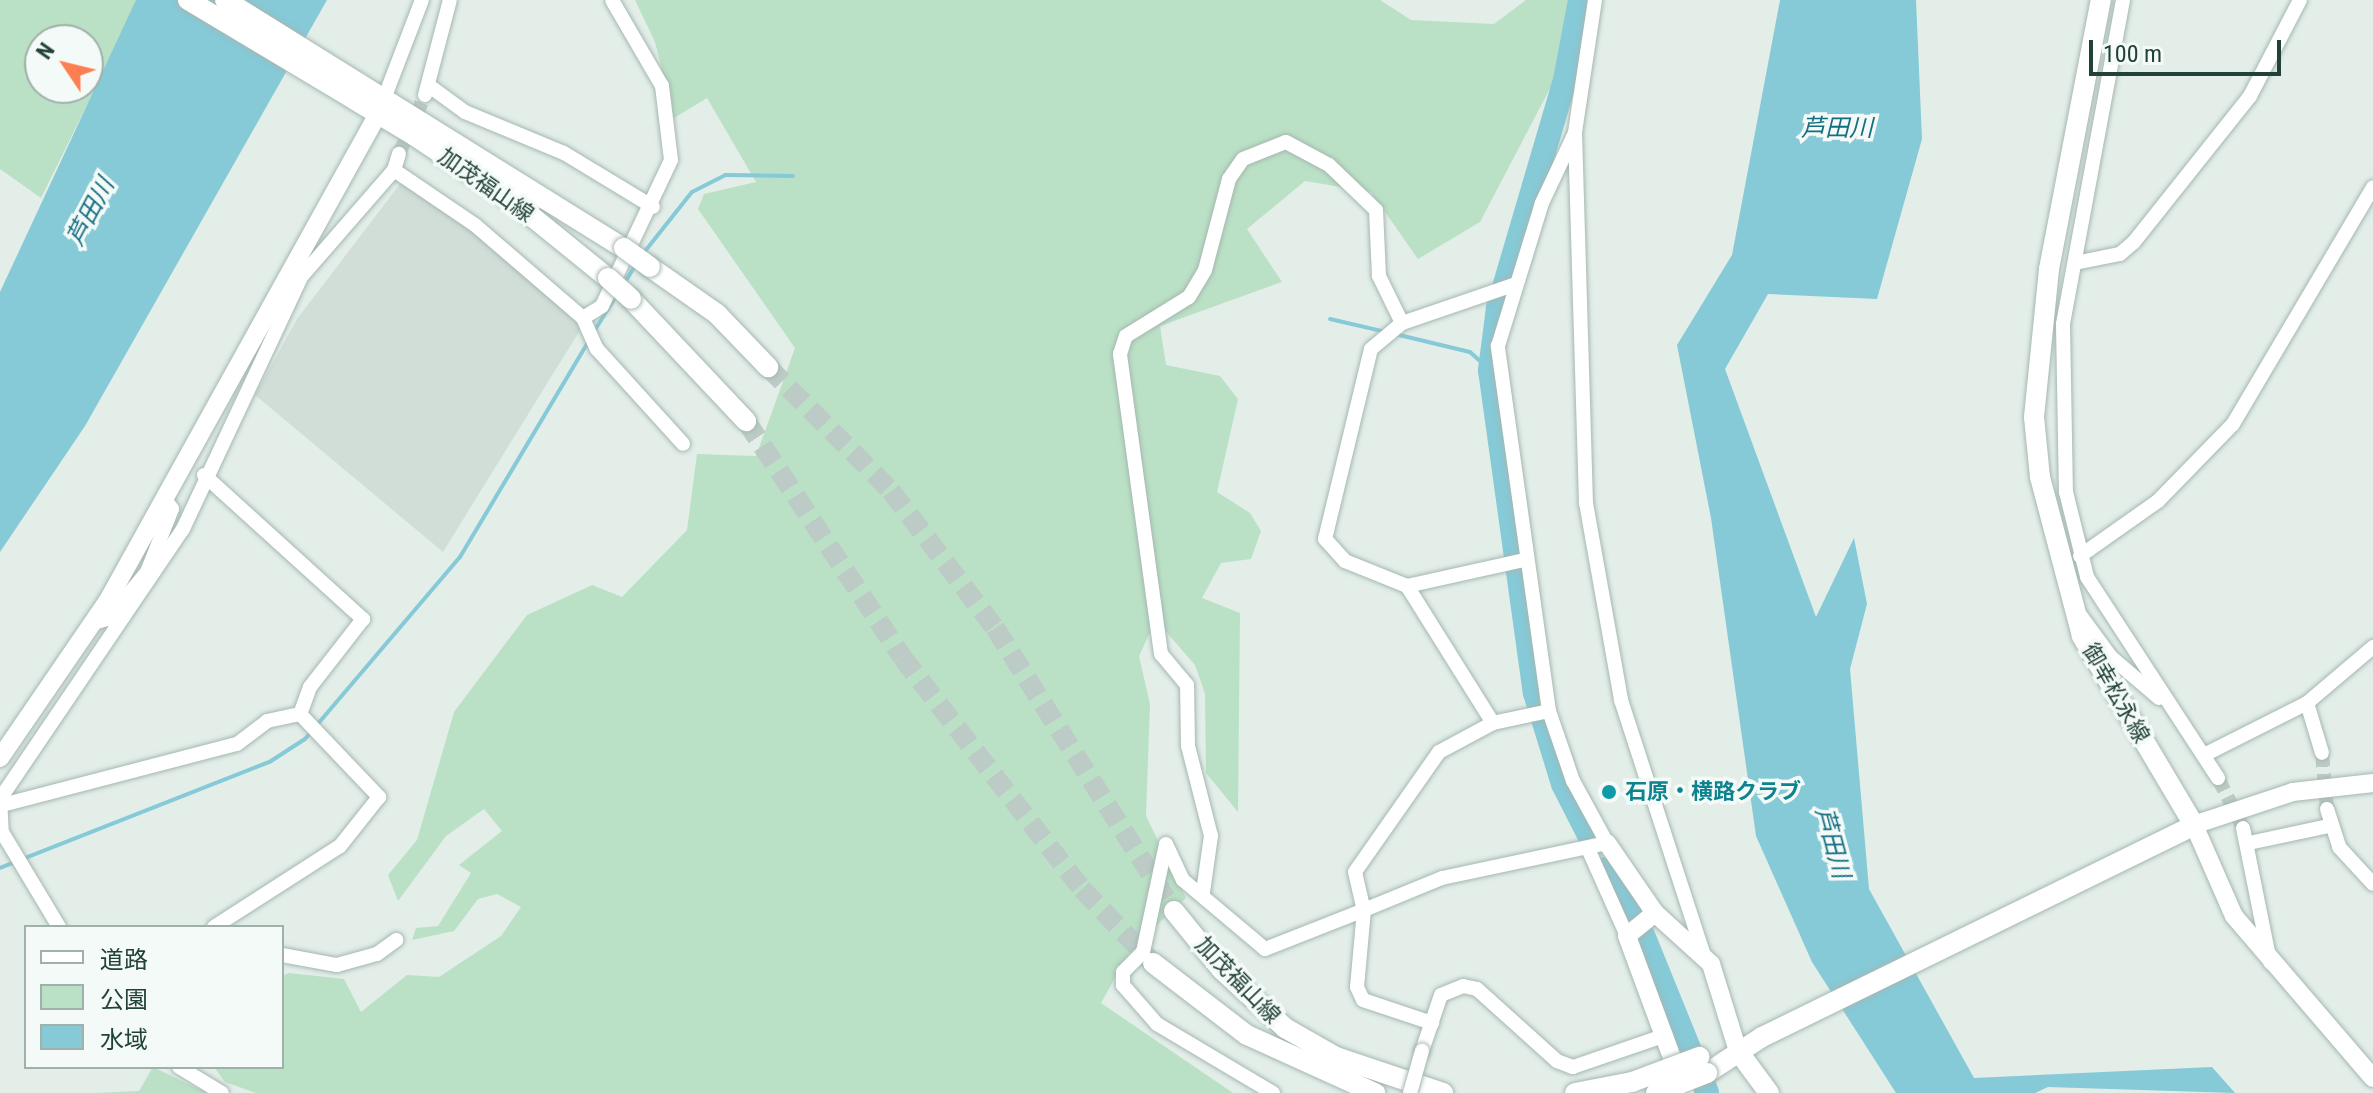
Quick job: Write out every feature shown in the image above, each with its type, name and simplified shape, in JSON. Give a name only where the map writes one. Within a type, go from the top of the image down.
[{"type":"main road","name":"加茂福山線","points":[[188,0],[382,104],[624,248],[717,314],[768,367]]},
{"type":"main road","name":"加茂福山線","points":[[225,0],[347,86]]},
{"type":"main road","name":"御幸松永線","points":[[2101,0],[2061,184],[2037,362],[2040,477],[2069,601],[2099,671],[2194,825]]},
{"type":"main road","name":"加茂福山線","points":[[382,104],[514,202],[608,278],[746,421]]},
{"type":"main road","points":[[1574,1093],[1703,1065],[1738,1051],[2194,825]]},
{"type":"main road","name":"加茂福山線","points":[[1174,911],[1222,970],[1285,1028],[1362,1068],[1443,1093]]},
{"type":"main road","name":"加茂福山線","points":[[1153,963],[1247,1035],[1375,1093]]},
{"type":"main road","points":[[1738,1051],[1769,1093]]},
{"type":"main road","points":[[1656,1093],[1703,1065]]},
{"type":"street","points":[[58,925],[2,832],[2,800],[151,574],[204,475],[280,304],[382,104],[422,0]]},
{"type":"street","points":[[450,0],[427,90],[465,112],[564,153],[653,207]]},
{"type":"street","points":[[583,318],[602,306],[653,207],[671,160],[662,86],[612,0]]},
{"type":"street","points":[[1595,0],[1575,133],[1578,397],[1598,590],[1645,781],[1738,1051]]},
{"type":"street","points":[[2123,0],[2073,268],[2059,362],[2060,434],[2080,556],[2166,702],[2218,778]]},
{"type":"street","points":[[2073,268],[2120,254],[2134,242],[2250,96],[2300,0]]},
{"type":"street","points":[[1575,133],[1513,285],[1498,346],[1543,713],[1573,781],[1607,843],[1655,913],[1704,955]]},
{"type":"street","points":[[1203,892],[1211,836],[1188,746],[1187,685],[1161,654],[1120,354],[1126,336],[1189,297],[1205,270],[1229,179],[1243,159],[1286,142],[1329,165],[1376,210],[1379,276],[1394,330]]},
{"type":"street","points":[[0,758],[93,623],[280,304],[394,170],[399,154]]},
{"type":"street","points":[[394,170],[475,225],[583,318],[597,349],[683,444]]},
{"type":"street","points":[[2080,556],[2158,501],[2233,424],[2373,187]]},
{"type":"street","points":[[2037,362],[2073,268]]},
{"type":"street","points":[[1513,285],[1394,330],[1365,365],[1325,539],[1345,561],[1407,586],[1524,560]]},
{"type":"street","points":[[204,475],[363,619],[310,687],[304,718]]},
{"type":"street","points":[[93,623],[108,619],[151,574],[172,509],[165,499]]},
{"type":"street","points":[[1407,586],[1493,723]]},
{"type":"street","points":[[2069,601],[2111,657],[2166,702]]},
{"type":"street","points":[[2204,755],[2307,703],[2373,647]]},
{"type":"street","points":[[2307,703],[2322,753]]},
{"type":"street","points":[[1432,1023],[1363,1000],[1357,987],[1364,910],[1355,872],[1433,758],[1493,723],[1543,713]]},
{"type":"street","points":[[217,925],[330,854],[379,797],[304,718]]},
{"type":"street","points":[[2,800],[237,744],[267,721],[304,718]]},
{"type":"street","points":[[2373,783],[2293,792],[2194,825],[2234,916],[2269,965],[2373,1078]]},
{"type":"street","points":[[2327,809],[2329,826],[2373,884]]},
{"type":"street","points":[[2249,843],[2329,826]]},
{"type":"street","points":[[2243,828],[2249,843],[2257,907],[2274,951],[2269,965]]},
{"type":"street","points":[[1273,1093],[1157,1024],[1123,985],[1123,972],[1143,952],[1166,844],[1183,880],[1203,892],[1265,949],[1442,878],[1589,851],[1607,843]]},
{"type":"street","points":[[1589,851],[1627,936],[1685,1093]]},
{"type":"street","points":[[1627,936],[1655,913]]},
{"type":"street","points":[[284,955],[337,965],[377,954],[396,940]]},
{"type":"street","points":[[1410,1093],[1441,995],[1463,986],[1573,1067],[1666,1035]]},
{"type":"street","points":[[182,1069],[222,1093]]},
{"type":"shaded area","points":[[403,180],[471,228],[582,327],[443,552],[255,395],[297,319]]},
{"type":"green space","points":[[0,0],[139,0],[104,71],[104,24],[24,24],[24,104],[88,104],[41,198],[0,169]]},
{"type":"green space","points":[[635,0],[1380,0],[1411,20],[1494,24],[1526,0],[1575,0],[1556,77],[1480,222],[1418,259],[1371,192],[1305,181],[1247,229],[1282,282],[1160,326],[1166,365],[1220,376],[1238,399],[1217,492],[1250,513],[1261,531],[1251,559],[1221,563],[1202,598],[1240,613],[1238,812],[1206,773],[1205,694],[1195,665],[1156,620],[1139,656],[1150,704],[1146,816],[1186,898],[1132,948],[1101,1003],[1233,1093],[256,1093],[225,1082],[215,1069],[284,1069],[284,975],[289,973],[344,979],[361,1012],[407,975],[439,977],[501,936],[521,907],[497,894],[478,899],[454,931],[412,940],[416,928],[438,926],[471,873],[459,865],[502,831],[484,809],[446,836],[398,901],[388,875],[417,840],[454,712],[527,615],[592,585],[622,597],[687,530],[697,454],[756,456],[795,348],[698,209],[704,194],[756,182],[707,98],[674,118],[655,42]]},
{"type":"green space","points":[[152,1069],[157,1069],[207,1093],[96,1093],[139,1091]]},
{"type":"water","name":"芦田川","points":[[136,0],[327,0],[85,426],[0,552],[0,292],[88,104],[104,104],[104,69]]},
{"type":"water","name":"芦田川","points":[[1780,0],[1916,0],[1922,139],[1877,299],[1768,294],[1725,369],[1816,617],[1854,538],[1867,604],[1850,669],[1869,889],[1974,1078],[2212,1067],[2235,1093],[2048,1087],[2035,1093],[1896,1093],[1812,962],[1756,836],[1711,518],[1677,345],[1732,255]]},
{"type":"waterway","points":[[1580,0],[1565,80],[1498,308],[1490,370],[1535,693],[1563,784],[1591,839]]},
{"type":"waterway","points":[[642,255],[692,192],[725,175],[793,176]]},
{"type":"waterway","points":[[625,282],[635,266]]},
{"type":"waterway","points":[[593,333],[616,296]]},
{"type":"waterway","points":[[1330,319],[1386,332]]},
{"type":"waterway","points":[[1395,334],[1470,352],[1490,370]]},
{"type":"waterway","points":[[0,868],[271,761],[305,739],[460,557],[589,341]]},
{"type":"waterway","points":[[1606,869],[1632,913]]},
{"type":"waterway","points":[[1643,935],[1707,1093]]},
{"type":"tunnel","points":[[399,154],[425,95]]},
{"type":"tunnel","points":[[768,367],[891,491],[995,628],[1174,911]]},
{"type":"tunnel","points":[[746,421],[902,657],[1082,889],[1153,963]]},
{"type":"tunnel","points":[[2322,753],[2327,809]]},
{"type":"tunnel","points":[[2218,778],[2243,828]]},
{"type":"place","name":"石原・横路クラブ","points":[[1609,792]]}]
